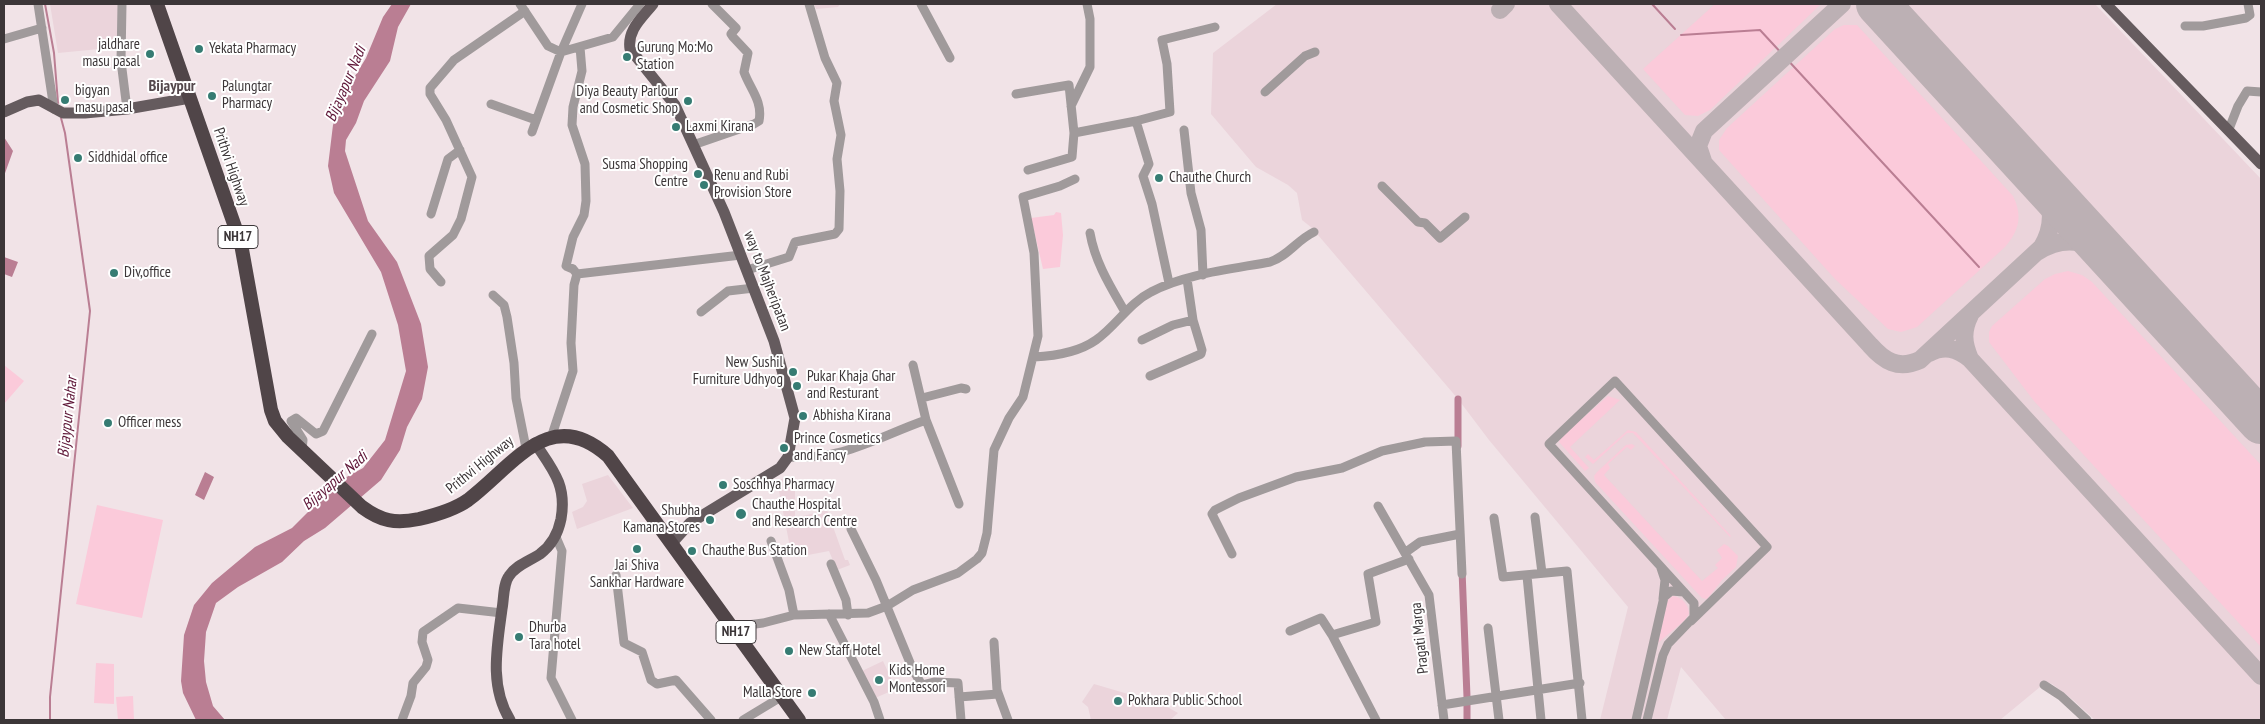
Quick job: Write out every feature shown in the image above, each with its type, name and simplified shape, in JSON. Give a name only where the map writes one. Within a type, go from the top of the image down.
[{"type":"highway","name":"Prithvi Highway","points":[[157,4],[240,244],[271,410],[280,427],[349,496],[374,516],[390,522],[398,522],[448,510],[468,499],[531,446],[551,438],[576,436],[600,448],[608,456],[672,543],[799,720]]},
{"type":"main road","name":"way to Majheripatan","points":[[653,4],[631,32],[628,39],[630,48],[675,104],[754,288],[774,341],[794,418],[788,457]]},
{"type":"main road","points":[[2106,4],[2261,164]]},
{"type":"main road","points":[[4,112],[27,102],[39,100],[63,113],[127,109],[190,98]]},
{"type":"main road","points":[[510,720],[503,709],[496,672],[495,653],[508,576],[546,548],[556,537],[562,512],[563,492],[557,476],[531,446]]},
{"type":"main road","points":[[672,543],[690,523],[780,468],[788,457]]},
{"type":"street","points":[[38,4],[54,109]]},
{"type":"street","points":[[122,4],[121,61],[127,109]]},
{"type":"street","points":[[532,132],[561,52],[582,4]]},
{"type":"street","points":[[441,282],[430,268],[428,259],[432,252],[453,235],[460,219],[472,177],[430,94],[430,88],[454,60],[523,8],[548,46],[561,52],[613,37],[640,4]]},
{"type":"street","points":[[692,145],[754,124],[759,121],[760,115],[759,102],[744,72],[748,53],[733,37],[732,34],[736,28],[712,4]]},
{"type":"street","points":[[747,270],[789,257],[795,242],[834,234],[839,230],[840,190],[837,159],[841,134],[834,100],[837,83],[825,58],[809,4]]},
{"type":"street","points":[[921,4],[950,58]]},
{"type":"street","points":[[1071,106],[1090,67],[1090,19],[1087,4]]},
{"type":"street","points":[[2185,26],[2203,26],[2246,18],[2250,15],[2251,4]]},
{"type":"street","points":[[1074,133],[1136,121],[1170,112],[1167,64],[1162,40],[1215,27]]},
{"type":"street","points":[[4,39],[42,28]]},
{"type":"street","points":[[551,438],[573,370],[574,285],[577,274],[574,269],[566,266],[573,237],[584,216],[586,201],[585,164],[572,118],[582,71],[580,47]]},
{"type":"street","points":[[1266,92],[1305,56],[1315,52]]},
{"type":"street","points":[[1016,94],[1069,85],[1074,133],[1072,157],[1028,170]]},
{"type":"street","points":[[2229,129],[2238,106],[2247,91],[2261,92]]},
{"type":"street","points":[[491,104],[536,120]]},
{"type":"street","points":[[1136,121],[1149,164],[1143,176],[1152,204],[1169,283]]},
{"type":"street","points":[[1184,130],[1191,193],[1201,230],[1203,276]]},
{"type":"street","points":[[430,214],[448,159],[460,150]]},
{"type":"street","points":[[732,627],[763,623],[794,615],[868,613],[887,606],[913,590],[958,573],[977,560],[982,553],[987,533],[994,450],[1009,418],[1023,397],[1038,336],[1036,275],[1023,197],[1060,186],[1075,179]]},
{"type":"street","points":[[1382,186],[1418,222],[1425,223],[1440,238],[1465,217]]},
{"type":"street","points":[[1034,357],[1052,356],[1069,352],[1096,340],[1148,293],[1169,283],[1270,262],[1283,257],[1300,238],[1314,232]]},
{"type":"street","points":[[1090,233],[1095,254],[1107,282],[1125,312]]},
{"type":"street","points":[[577,274],[741,255]]},
{"type":"street","points":[[1150,376],[1201,354],[1202,350],[1193,320],[1187,279]]},
{"type":"street","points":[[700,312],[728,292],[754,288]]},
{"type":"street","points":[[493,295],[504,305],[514,363],[516,398],[531,446]]},
{"type":"street","points":[[1142,340],[1173,325],[1193,320]]},
{"type":"street","points":[[302,450],[303,440],[291,421],[296,418],[316,434],[323,431],[372,334]]},
{"type":"street","points":[[913,365],[926,420],[960,504]]},
{"type":"street","points":[[1646,720],[1663,654],[1668,644],[1767,548],[1615,381],[1549,444],[1701,610]]},
{"type":"street","points":[[922,398],[960,388],[966,389]]},
{"type":"street","points":[[788,457],[812,458],[845,453],[926,420]]},
{"type":"street","points":[[1232,554],[1212,514],[1226,504],[1296,477],[1342,468],[1392,448],[1456,441],[1462,574]]},
{"type":"street","name":"Pragati Marga","points":[[1378,506],[1408,555],[1429,595],[1444,720]]},
{"type":"street","points":[[1535,516],[1542,573]]},
{"type":"street","points":[[1494,518],[1502,576],[1505,578],[1567,571],[1580,683],[1582,720]]},
{"type":"street","points":[[851,528],[887,606],[913,670],[922,685],[934,682],[958,683],[962,720]]},
{"type":"street","points":[[1332,635],[1376,622],[1368,574],[1408,555],[1420,542],[1460,534]]},
{"type":"street","points":[[556,537],[562,551],[552,678],[572,720]]},
{"type":"street","points":[[771,541],[789,590],[794,615]]},
{"type":"street","points":[[1636,720],[1662,602],[1665,580],[1658,563]]},
{"type":"street","points":[[831,564],[846,600],[848,615]]},
{"type":"street","points":[[616,575],[624,643],[642,652],[651,680],[657,684],[676,680],[711,720]]},
{"type":"street","points":[[1527,576],[1541,720]]},
{"type":"street","points":[[1662,602],[1666,594],[1675,590],[1690,597],[1696,612],[1690,621]]},
{"type":"street","points":[[402,720],[411,696],[413,683],[426,667],[428,660],[422,642],[423,632],[458,608],[502,613]]},
{"type":"street","points":[[829,614],[874,702],[880,720]]},
{"type":"street","points":[[1290,631],[1321,618],[1332,635],[1376,720]]},
{"type":"street","points":[[1488,628],[1499,720]]},
{"type":"street","points":[[994,642],[998,694],[1008,720]]},
{"type":"street","points":[[1442,704],[1580,683]]},
{"type":"street","points":[[2044,685],[2061,696],[2087,720]]},
{"type":"street","points":[[959,697],[998,694]]},
{"type":"street","points":[[744,720],[781,697]]},
{"type":"shaded area","points":[[50,4],[119,4],[120,47],[58,53]]},
{"type":"shaded area","points":[[392,4],[411,4],[398,27],[390,61],[364,101],[356,123],[346,140],[345,151],[368,221],[397,262],[421,324],[428,367],[422,399],[407,427],[400,450],[381,480],[325,528],[304,541],[282,562],[238,587],[216,603],[206,632],[204,661],[206,682],[213,706],[225,720],[196,720],[183,693],[181,681],[184,635],[194,605],[212,583],[255,547],[292,528],[323,497],[332,485],[363,468],[385,440],[406,371],[398,325],[381,272],[334,193],[328,166],[333,125],[352,81],[366,58],[383,17]]},
{"type":"shaded area","points":[[814,4],[840,4],[838,7],[816,9]]},
{"type":"shaded area","points":[[1277,4],[2095,4],[2261,179],[2261,720],[2095,720],[2073,700],[2052,684],[2046,682],[2000,720],[1726,720],[1681,667],[1667,720],[1600,720],[1628,607],[1489,440],[1458,399],[1312,228],[1302,220],[1297,193],[1288,185],[1256,167],[1211,114],[1213,53]]},
{"type":"shaded area","points":[[1715,4],[1821,4],[1710,110],[1698,116],[1685,115],[1643,69]]},
{"type":"shaded area","points":[[1844,25],[1857,25],[2013,196],[2018,210],[2019,217],[2014,235],[2005,247],[1917,327],[1901,332],[1888,329],[1835,279],[1719,150],[1719,140],[1727,128],[1835,29]]},
{"type":"shaded area","points":[[4,137],[13,151],[4,176]]},
{"type":"shaded area","points":[[1056,212],[1061,213],[1063,235],[1060,267],[1043,269],[1031,218],[1054,215]]},
{"type":"shaded area","points":[[4,257],[18,262],[12,277],[4,274]]},
{"type":"shaded area","points":[[2068,271],[2082,275],[2092,282],[2261,465],[2261,647],[2034,401],[1989,342],[1989,332],[1992,326],[2045,279]]},
{"type":"shaded area","points":[[4,365],[24,381],[4,404]]},
{"type":"shaded area","points":[[1608,396],[1620,400],[1570,447],[1589,468],[1585,471],[1559,442],[1561,437]]},
{"type":"shaded area","points":[[1628,430],[1636,432],[1730,537],[1633,433],[1627,433],[1593,464],[1585,457],[1588,454],[1594,460]]},
{"type":"shaded area","points":[[1632,444],[1635,446],[1631,450],[1627,447],[1608,464],[1610,468],[1604,475],[1702,581],[1718,568],[1715,565],[1722,558],[1717,550],[1724,544],[1738,556],[1736,567],[1723,579],[1707,599],[1702,598],[1595,482],[1594,476],[1597,472],[1626,445]]},
{"type":"shaded area","points":[[205,472],[214,477],[204,500],[195,495]]},
{"type":"shaded area","points":[[608,475],[633,508],[577,529],[572,512],[583,507],[587,501],[582,484]]},
{"type":"shaded area","points":[[789,476],[795,491],[795,518],[827,510],[845,560],[848,560],[850,565],[837,570],[829,551],[808,555],[807,545],[790,547],[777,481]]},
{"type":"shaded area","points":[[97,505],[163,520],[142,618],[76,604]]},
{"type":"shaded area","points":[[1673,596],[1684,602],[1689,614],[1685,620],[1658,643],[1668,599]]},
{"type":"shaded area","name":"Kids Home Montessori","points":[[883,661],[896,689],[875,698],[862,671]]},
{"type":"shaded area","points":[[96,663],[114,664],[114,704],[94,703]]},
{"type":"shaded area","name":"Pokhara Public School","points":[[1094,684],[1162,704],[1178,713],[1170,720],[1091,720],[1088,707],[1082,702]]},
{"type":"shaded area","points":[[133,696],[134,720],[118,720],[116,697]]},
{"type":"waterway","name":"Bijaypur Nahar","points":[[45,4],[54,53],[58,103]]},
{"type":"waterway","points":[[1652,4],[1675,29]]},
{"type":"waterway","points":[[1681,35],[1760,30],[1979,267]]},
{"type":"waterway","name":"Bijaypur Nahar","points":[[50,720],[50,697],[90,311],[65,133],[61,118]]},
{"type":"waterway","points":[[1458,399],[1458,446]]},
{"type":"waterway","points":[[1462,570],[1467,697]]},
{"type":"waterway","points":[[1467,705],[1467,720]]},
{"type":"taxiway","points":[[1500,10],[1506,4]]},
{"type":"taxiway","points":[[1558,4],[1875,351],[1892,362],[1905,364],[1920,360],[2042,247],[2049,230],[2051,213],[2050,205],[2040,180]]},
{"type":"taxiway","points":[[1703,161],[1698,146],[1704,131],[1842,4]]},
{"type":"taxiway","points":[[1875,4],[1885,11]]},
{"type":"taxiway","points":[[2037,252],[2056,243],[2075,242],[2084,243],[2111,257]]},
{"type":"taxiway","points":[[1929,353],[1945,348],[1960,352],[1970,359],[1964,337],[1970,315]]},
{"type":"taxiway","points":[[1970,359],[2261,676]]},
{"type":"runway","points":[[1878,4],[2261,422]]},
{"type":"place","name":"Yekata Pharmacy","points":[[199,49]]},
{"type":"place","name":"jaldhare masu pasal","points":[[150,54]]},
{"type":"place","name":"Gurung Mo:Mo Station","points":[[627,57]]},
{"type":"place","name":"Palungtar Pharmacy","points":[[212,96]]},
{"type":"place","name":"bigyan masu pasal","points":[[65,100]]},
{"type":"place","name":"Diya Beauty Parlour and Cosmetic Shop","points":[[688,101]]},
{"type":"place","name":"Laxmi Kirana","points":[[676,127]]},
{"type":"place","name":"Siddhidal office","points":[[78,158]]},
{"type":"place","name":"Susma Shopping Centre","points":[[698,174]]},
{"type":"place","name":"Chauthe Church","points":[[1159,178]]},
{"type":"place","name":"Renu and Rubi Provision Store","points":[[704,185]]},
{"type":"place","name":"Div,office","points":[[114,273]]},
{"type":"place","name":"New Sushil Furniture Udhyog","points":[[793,372]]},
{"type":"place","name":"Pukar Khaja Ghar and Resturant","points":[[797,386]]},
{"type":"place","name":"Abhisha Kirana","points":[[803,416]]},
{"type":"place","name":"Officer mess","points":[[108,423]]},
{"type":"place","name":"Prince Cosmetics and Fancy","points":[[784,448]]},
{"type":"place","name":"Soschhya Pharmacy","points":[[723,485]]},
{"type":"place","name":"Chauthe Hospital and Research Centre","points":[[741,514]]},
{"type":"place","name":"Shubha Kamana Stores","points":[[710,520]]},
{"type":"place","name":"Jai Shiva Sankhar Hardware","points":[[637,549]]},
{"type":"place","name":"Chauthe Bus Station","points":[[692,551]]},
{"type":"place","name":"Dhurba Tara hotel","points":[[519,637]]},
{"type":"place","name":"New Staff Hotel","points":[[789,651]]},
{"type":"place","name":"Kids Home Montessori","points":[[879,680]]},
{"type":"place","name":"Malla Store","points":[[812,693]]},
{"type":"place","name":"Pokhara Public School","points":[[1118,701]]},
{"type":"district","name":"Bijaypur","points":[[172,86]]},
{"type":"water label","name":"Bijayapur Nadi","points":[[346,84]]},
{"type":"water label","name":"Bijayapur Nadi","points":[[335,481]]}]
